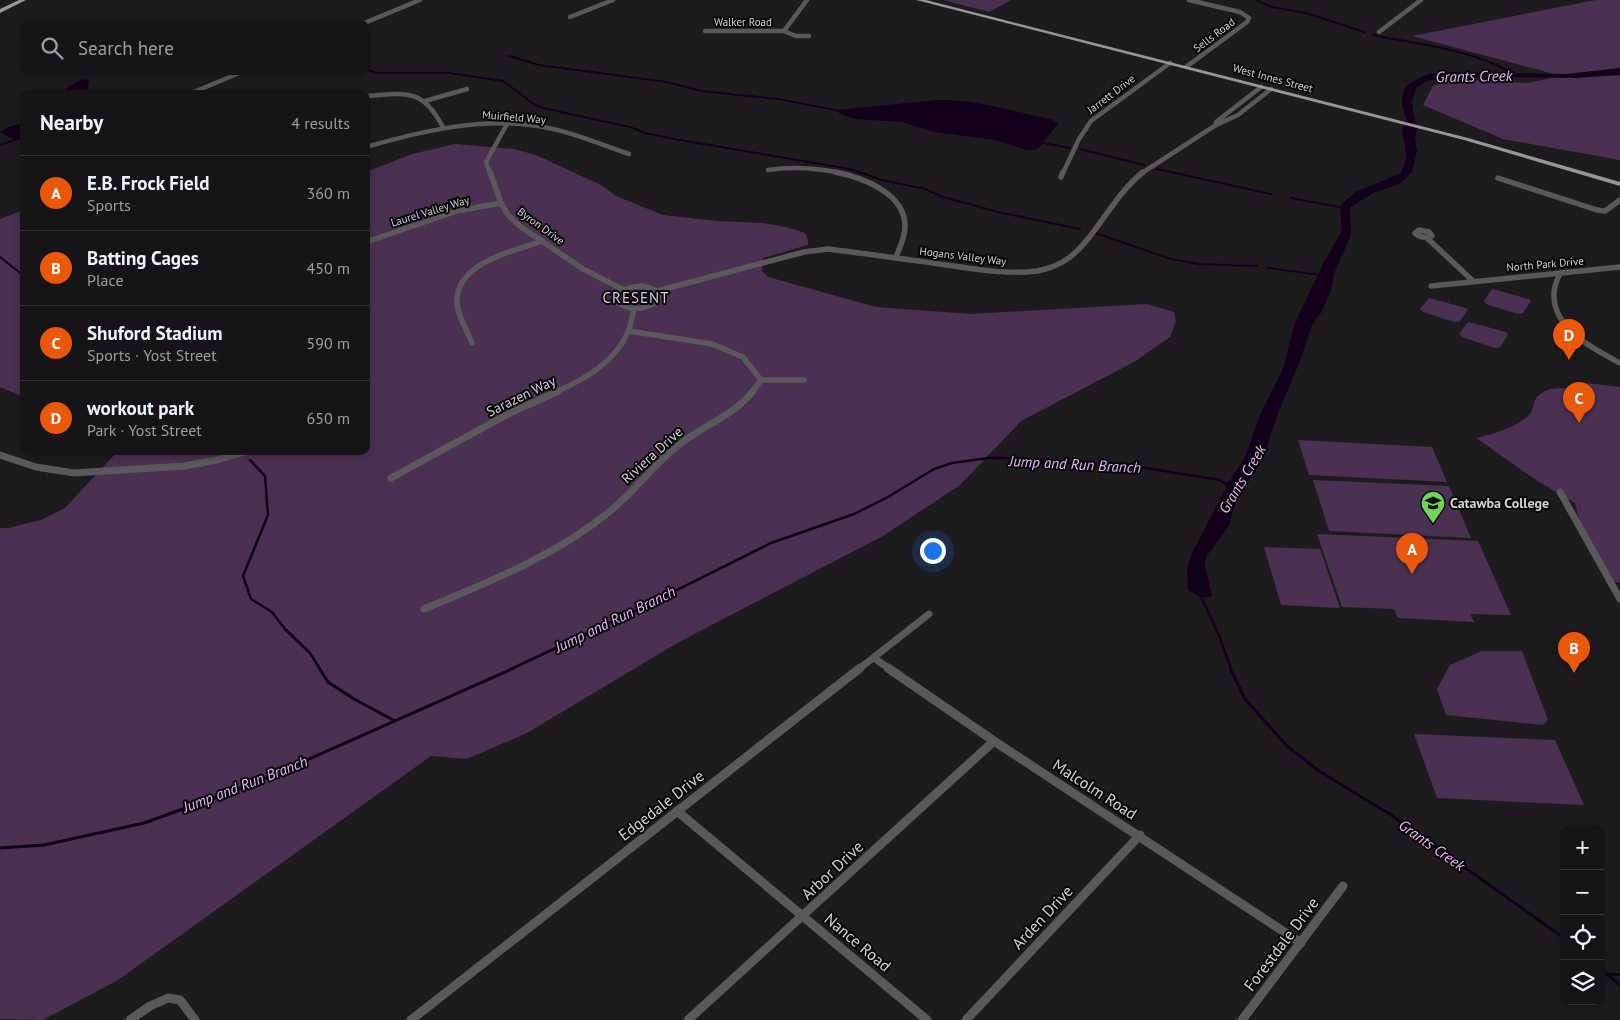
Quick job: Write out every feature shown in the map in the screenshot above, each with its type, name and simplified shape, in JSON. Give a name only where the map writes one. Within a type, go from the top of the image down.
[{"type":"main road","points":[[0,11],[23,0]]},
{"type":"main road","name":"West Innes Street","points":[[919,0],[1432,130],[1620,184]]},
{"type":"street","points":[[370,21],[420,0]]},
{"type":"street","points":[[570,17],[613,0]]},
{"type":"street","points":[[784,31],[807,0]]},
{"type":"street","name":"Sells Road","points":[[1186,67],[1247,22],[1249,18],[1240,12],[1189,0]]},
{"type":"street","points":[[1379,32],[1421,0]]},
{"type":"street","name":"Walker Road","points":[[706,31],[784,31],[796,36],[809,36]]},
{"type":"street","name":"Jarrett Drive","points":[[1061,177],[1078,139],[1091,121],[1170,63]]},
{"type":"street","points":[[199,90],[234,75]]},
{"type":"street","name":"Hogans Valley Way","points":[[1216,125],[1216,122],[1261,87]]},
{"type":"street","points":[[425,100],[467,89]]},
{"type":"street","name":"Hogans Valley Way","points":[[657,291],[816,250],[837,249],[1011,272],[1043,269],[1061,263],[1074,254],[1111,204],[1130,183],[1216,125],[1222,124],[1255,102],[1271,89]]},
{"type":"street","points":[[370,96],[394,94],[425,100],[443,127]]},
{"type":"street","points":[[1246,100],[1255,102]]},
{"type":"street","name":"Muirfield Way","points":[[370,146],[417,132],[443,127],[465,124],[507,124],[563,132],[629,154]]},
{"type":"street","name":"Byron Drive","points":[[507,124],[486,162],[501,203],[508,215],[521,227],[583,269],[624,290]]},
{"type":"street","points":[[768,170],[792,167],[850,174],[878,187],[896,201],[902,213],[905,226],[896,257]]},
{"type":"street","points":[[1498,178],[1597,210],[1605,210],[1620,200]]},
{"type":"street","name":"Laurel Valley Way","points":[[370,241],[457,211],[501,203]]},
{"type":"street","points":[[1427,238],[1472,280]]},
{"type":"street","points":[[472,343],[457,300],[463,280],[488,260],[543,241]]},
{"type":"street","name":"North Park Drive","points":[[1431,286],[1472,280],[1620,267]]},
{"type":"street","points":[[1560,273],[1555,285],[1554,301],[1566,325],[1585,343],[1620,363]]},
{"type":"street","points":[[642,286],[657,291],[659,298],[653,305],[634,309],[622,306],[616,300],[617,296],[624,290],[642,286]]},
{"type":"street","name":"Sarazen Way","points":[[391,478],[512,412],[576,383],[615,354],[629,331],[634,309]]},
{"type":"street","points":[[629,331],[712,344],[743,357],[761,380],[804,380]]},
{"type":"street","name":"Riviera Drive","points":[[424,610],[494,580],[562,546],[609,512],[680,444],[744,403],[761,380]]},
{"type":"street","points":[[0,455],[24,465],[73,473],[136,470],[193,464],[239,455]]},
{"type":"street","points":[[1560,492],[1620,599]]},
{"type":"street","name":"Edgedale Drive","points":[[411,1020],[929,614]]},
{"type":"street","name":"Malcolm Road","points":[[874,658],[994,741],[1140,835],[1301,943]]},
{"type":"street","name":"Arbor Drive","points":[[688,1020],[804,917],[994,741]]},
{"type":"street","name":"Nance Road","points":[[677,811],[927,1020]]},
{"type":"street","name":"Arden Drive","points":[[966,1020],[1140,835]]},
{"type":"street","name":"Forestdale Drive","points":[[1242,1020],[1343,886]]},
{"type":"street","points":[[130,1020],[150,1006],[168,998],[180,1000],[195,1020]]},
{"type":"shaded area","points":[[943,0],[1011,0],[989,12]]},
{"type":"shaded area","points":[[1596,0],[1620,0],[1620,160],[1503,139],[1423,105],[1433,86],[1447,81],[1459,79],[1528,83],[1561,76],[1412,36]]},
{"type":"shaded area","points":[[455,144],[514,149],[536,155],[601,185],[616,196],[663,215],[718,221],[763,223],[805,233],[808,245],[763,258],[762,271],[768,277],[876,307],[971,314],[1147,304],[1174,312],[1176,321],[1170,337],[1134,362],[1021,421],[960,485],[883,536],[679,642],[527,733],[467,759],[431,756],[118,980],[43,1020],[0,1019],[0,528],[8,528],[41,520],[65,508],[114,455],[370,455],[370,170],[412,154]]},
{"type":"shaded area","points":[[20,212],[20,395],[0,387],[0,219]]},
{"type":"shaded area","points":[[1492,289],[1531,301],[1523,313],[1518,314],[1486,304],[1484,301]]},
{"type":"shaded area","points":[[1429,298],[1468,310],[1459,322],[1454,322],[1423,312],[1420,309]]},
{"type":"shaded area","points":[[1468,322],[1506,332],[1508,335],[1500,347],[1495,348],[1462,337],[1459,334]]},
{"type":"shaded area","points":[[1577,382],[1620,387],[1620,583],[1610,580],[1584,538],[1575,503],[1539,482],[1476,438],[1505,429],[1525,419],[1531,413],[1538,395],[1543,392],[1553,389],[1575,389]]},
{"type":"shaded area","points":[[1298,440],[1432,447],[1447,482],[1309,475]]},
{"type":"shaded area","points":[[1313,480],[1449,486],[1471,538],[1329,531]]},
{"type":"shaded area","points":[[1317,534],[1478,541],[1511,615],[1470,614],[1474,622],[1398,618],[1394,609],[1342,607]]},
{"type":"shaded area","points":[[1264,547],[1320,549],[1340,608],[1281,605]]},
{"type":"shaded area","points":[[1482,651],[1522,651],[1548,720],[1543,725],[1446,715],[1437,689],[1450,665]]},
{"type":"shaded area","points":[[1414,734],[1555,740],[1584,805],[1437,798]]},
{"type":"water","points":[[1620,68],[1620,75],[1575,78],[1450,76],[1427,81],[1416,88],[1412,101],[1418,127],[1415,137],[1417,151],[1412,172],[1401,183],[1373,193],[1351,207],[1351,233],[1349,240],[1335,271],[1326,302],[1312,325],[1300,361],[1278,413],[1262,461],[1240,494],[1233,509],[1230,524],[1206,557],[1205,565],[1212,596],[1201,598],[1188,590],[1187,569],[1191,555],[1226,488],[1225,483],[1230,481],[1245,457],[1260,415],[1283,369],[1295,323],[1324,262],[1342,231],[1340,211],[1342,204],[1356,192],[1401,173],[1406,160],[1402,131],[1407,120],[1402,99],[1406,86],[1425,75],[1442,72],[1566,74]]},
{"type":"water","points":[[82,79],[89,80],[87,90],[64,90]]},
{"type":"water","points":[[936,100],[965,101],[993,106],[1050,119],[1058,124],[1044,143],[1036,150],[1027,150],[995,140],[935,132],[901,122],[856,119],[840,114],[837,110]]},
{"type":"water","points":[[20,124],[20,139],[15,140],[0,132],[8,127]]},
{"type":"waterway","points":[[1256,0],[1272,7],[1306,13],[1364,32]]},
{"type":"waterway","points":[[1373,35],[1463,53],[1514,74]]},
{"type":"waterway","points":[[509,56],[539,65],[667,82],[701,91],[779,99],[840,111]]},
{"type":"waterway","points":[[370,71],[376,73],[449,73],[503,81],[535,105],[543,108],[630,127],[645,133],[674,139],[850,169],[882,180],[925,189],[943,197],[998,212],[1080,229]]},
{"type":"waterway","points":[[0,145],[17,139]]},
{"type":"waterway","points":[[1043,143],[1070,148]]},
{"type":"waterway","points":[[1080,149],[1144,165]]},
{"type":"waterway","points":[[1157,169],[1271,194]]},
{"type":"waterway","points":[[1291,198],[1344,208]]},
{"type":"waterway","points":[[1095,233],[1171,259],[1199,264],[1257,266]]},
{"type":"waterway","points":[[0,257],[20,273]]},
{"type":"waterway","points":[[1268,268],[1321,275]]},
{"type":"waterway","name":"Jump and Run Branch","points":[[511,669],[635,611],[771,543],[854,514],[888,497],[934,469],[952,463],[988,458],[1022,458],[1076,464],[1121,464],[1220,480],[1226,484]]},
{"type":"waterway","points":[[250,460],[265,476],[268,515],[243,576],[251,599],[272,612],[285,629],[310,653],[320,669]]},
{"type":"waterway","name":"Grants Creek","points":[[1201,597],[1218,633],[1231,669]]},
{"type":"waterway","points":[[319,668],[328,682],[354,699],[395,721]]},
{"type":"waterway","name":"Jump and Run Branch","points":[[395,721],[514,668]]},
{"type":"waterway","name":"Grants Creek","points":[[1230,668],[1245,699],[1288,747],[1319,771],[1391,815],[1560,935]]},
{"type":"waterway","name":"Jump and Run Branch","points":[[0,848],[44,845],[144,823],[255,783],[395,721]]},
{"type":"waterway","name":"Grants Creek","points":[[1605,972],[1620,985]]},
{"type":"waterway","points":[[1610,974],[1620,975]]},
{"type":"place","name":"workout park","points":[[1569,360]]},
{"type":"place","name":"Shuford Stadium","points":[[1579,423]]},
{"type":"place","name":"Catawba College","points":[[1433,524]]},
{"type":"place","name":"E.B. Frock Field","points":[[1412,574]]},
{"type":"place","name":"Batting Cages","points":[[1574,673]]},
{"type":"district","name":"CRESENT","points":[[636,297]]}]
